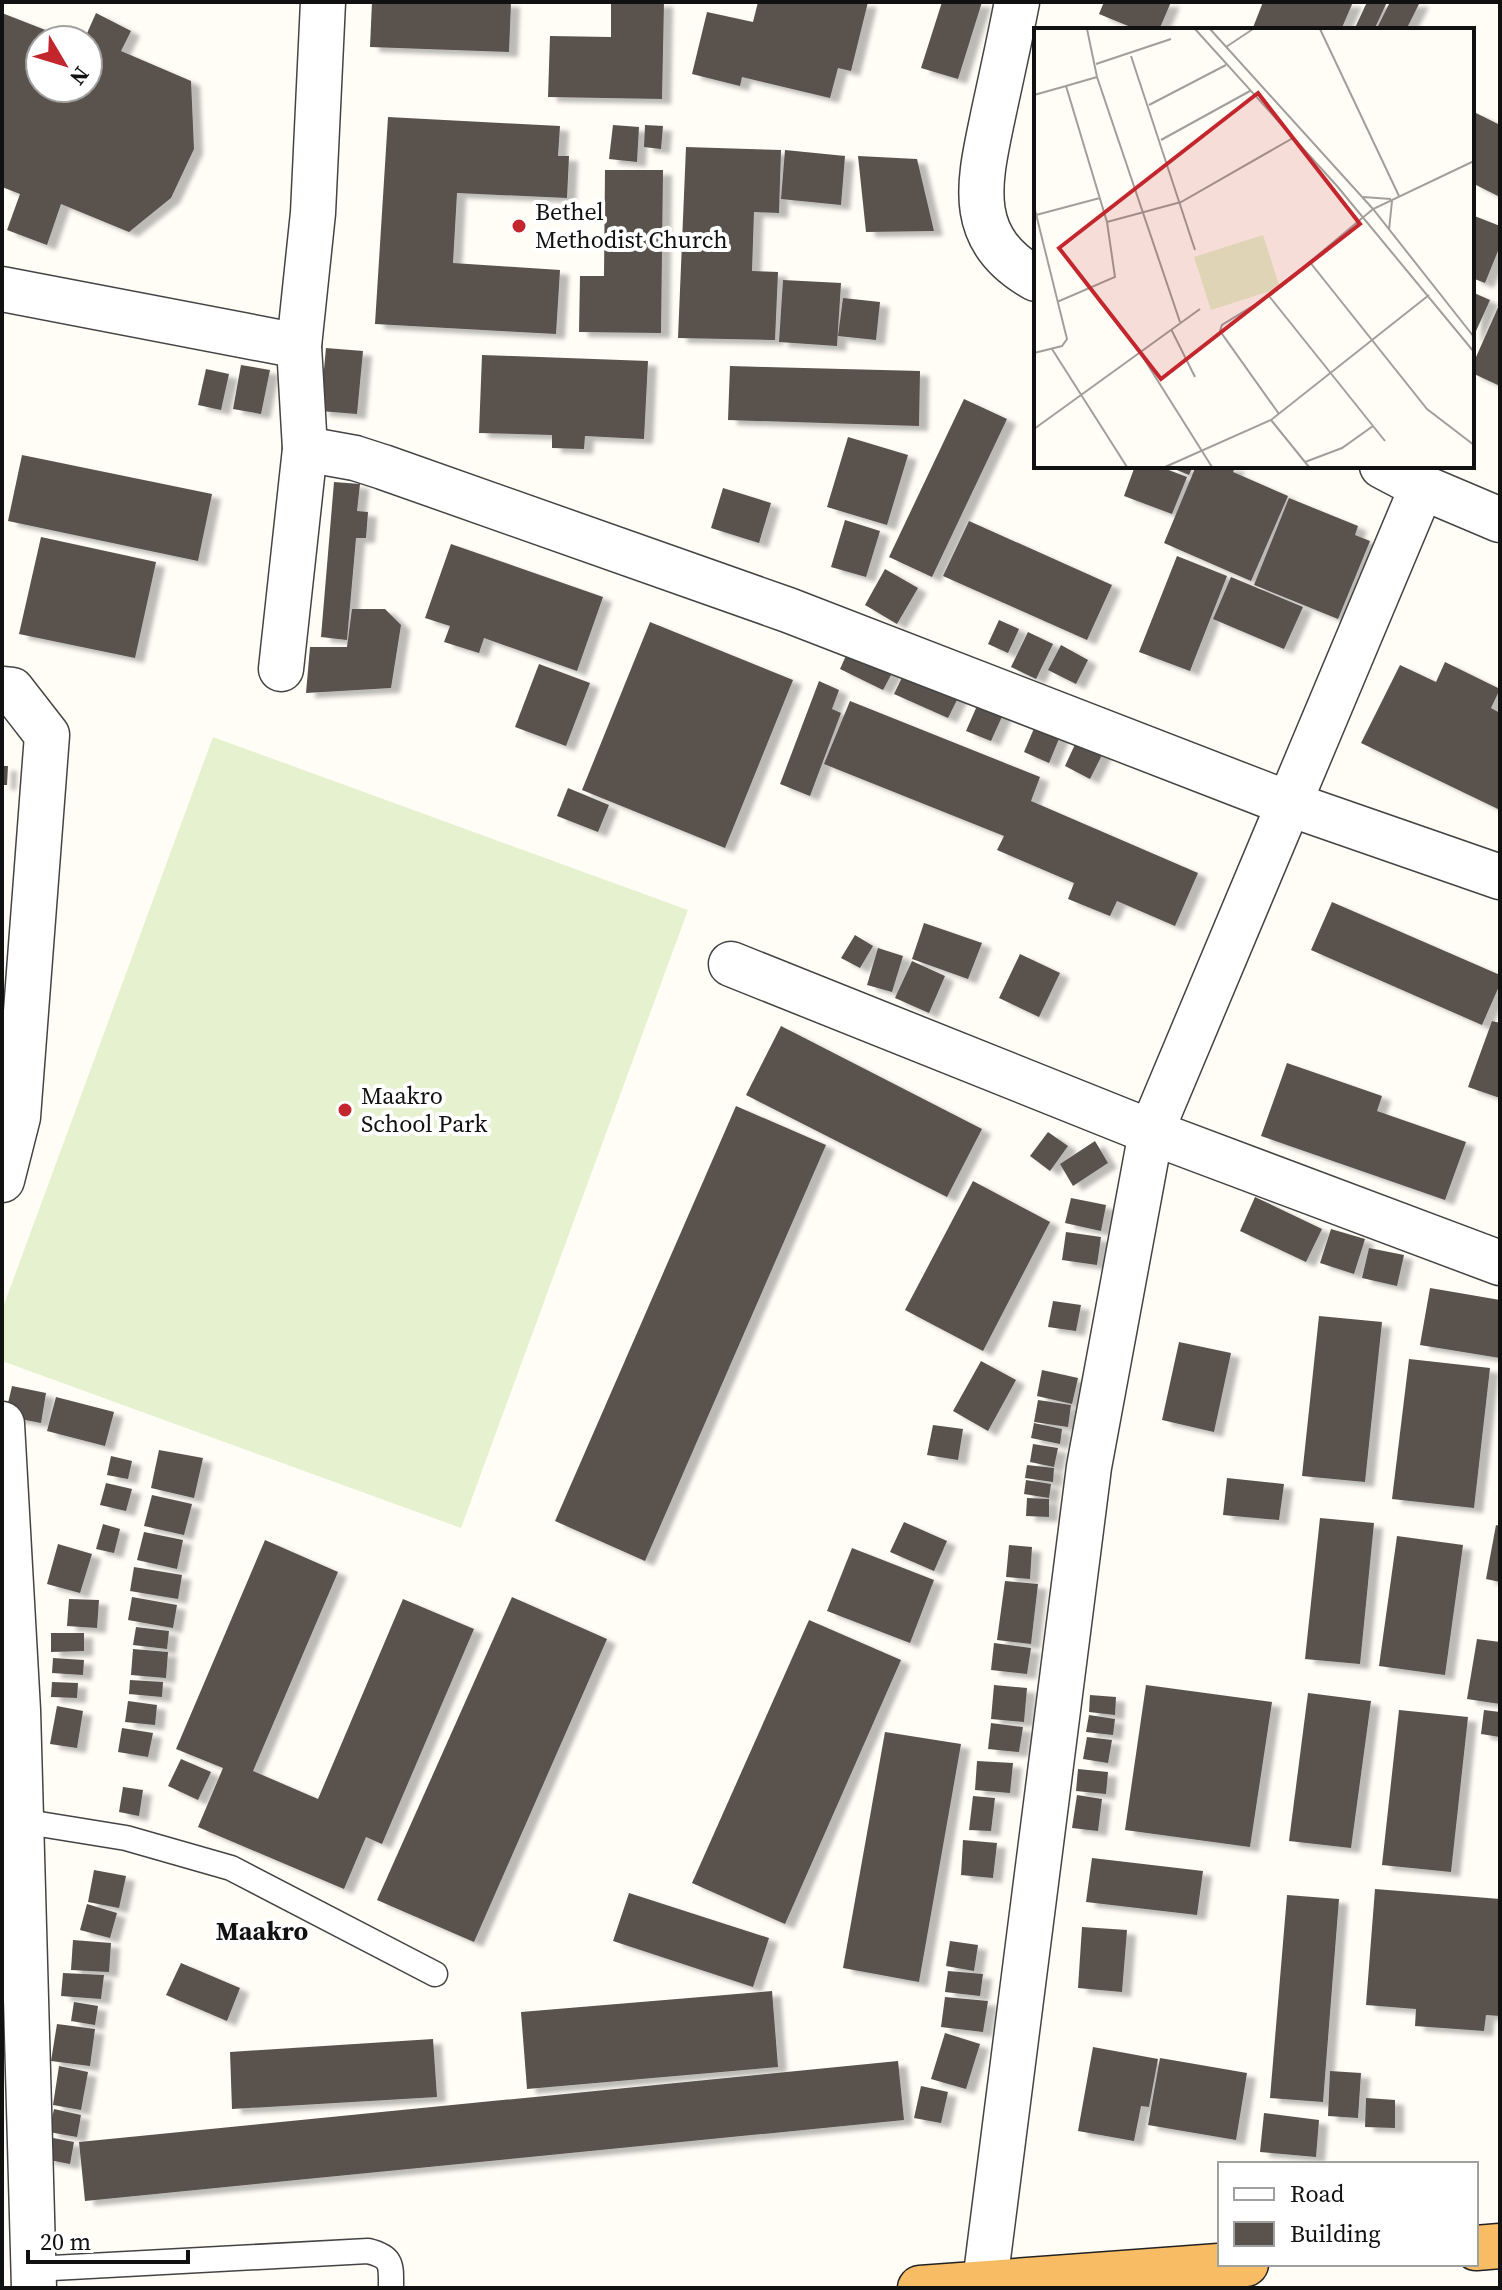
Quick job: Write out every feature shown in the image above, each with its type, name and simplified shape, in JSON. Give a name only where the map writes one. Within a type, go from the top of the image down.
[{"type":"highway","points":[[1478,2248],[1500,2246]]},
{"type":"highway","points":[[920,2288],[1218,2266]]},
{"type":"street","points":[[281,669],[305,449],[299,346],[313,213],[323,2]]},
{"type":"street","points":[[1017,2],[980,178],[981,200],[992,238],[1009,260],[1034,278]]},
{"type":"street","points":[[2,289],[299,346]]},
{"type":"street","points":[[305,449],[355,458],[383,467],[788,610],[1287,803],[1500,877]]},
{"type":"street","points":[[1386,468],[1500,520]]},
{"type":"street","points":[[985,2282],[1089,1467],[1151,1132],[1422,487]]},
{"type":"street","points":[[2,689],[12,690],[47,735],[18,1117],[2,1180]]},
{"type":"street","points":[[731,964],[1151,1132],[1500,1263]]},
{"type":"street","points":[[2,1424],[10,1710],[21,1821],[34,2279]]},
{"type":"lane","points":[[21,1821],[126,1838],[231,1868],[435,1974]]},
{"type":"lane","points":[[34,2279],[368,2251],[382,2254],[391,2265],[391,2288]]},
{"type":"green space","name":"Maakro School Park","points":[[213,737],[688,910],[461,1528],[2,1361],[2,1310]]},
{"type":"building","points":[[372,2],[511,2],[509,52],[370,47]]},
{"type":"building","points":[[611,2],[664,2],[662,99],[548,97],[550,36],[611,37]]},
{"type":"building","points":[[758,2],[868,2],[851,71],[838,68],[830,98],[742,77],[740,86],[692,74],[707,12],[753,22]]},
{"type":"building","points":[[942,2],[982,2],[958,79],[921,68]]},
{"type":"building","points":[[1104,2],[1171,2],[1160,28],[1133,28],[1099,14]]},
{"type":"building","points":[[1263,2],[1353,2],[1342,28],[1253,28]]},
{"type":"building","points":[[1367,2],[1387,2],[1375,28],[1355,28]]},
{"type":"building","points":[[1390,2],[1420,2],[1407,28],[1377,28]]},
{"type":"building","points":[[2,13],[30,24],[24,24],[24,104],[104,104],[104,24],[91,24],[96,13],[131,31],[121,51],[191,81],[194,149],[171,198],[129,232],[61,204],[47,245],[7,230],[20,194],[2,187]]},
{"type":"building","points":[[1474,112],[1500,125],[1500,197],[1474,184]]},
{"type":"building","points":[[388,117],[560,126],[558,156],[569,156],[567,198],[457,193],[453,263],[560,270],[556,334],[375,324]]},
{"type":"building","points":[[613,125],[639,127],[637,162],[609,159]]},
{"type":"building","points":[[645,125],[663,126],[661,149],[644,147]]},
{"type":"building","points":[[686,147],[781,150],[779,213],[754,212],[752,271],[778,272],[775,340],[678,338]]},
{"type":"building","points":[[785,150],[845,156],[841,205],[781,199]]},
{"type":"building","points":[[858,156],[917,159],[934,231],[866,232]]},
{"type":"building","points":[[605,170],[663,170],[661,333],[579,332],[580,276],[604,276]]},
{"type":"building","points":[[1474,216],[1500,226],[1500,246],[1485,283],[1474,279]]},
{"type":"building","points":[[783,280],[841,283],[837,346],[779,342]]},
{"type":"building","points":[[1474,293],[1490,300],[1474,336]]},
{"type":"building","points":[[843,298],[880,302],[876,340],[838,336]]},
{"type":"building","points":[[1500,303],[1500,386],[1474,374],[1474,362]]},
{"type":"building","points":[[326,348],[363,351],[357,414],[320,411]]},
{"type":"building","points":[[482,355],[648,361],[644,439],[585,436],[584,449],[552,448],[552,435],[479,433]]},
{"type":"building","points":[[241,365],[270,370],[261,414],[233,409]]},
{"type":"building","points":[[730,366],[920,371],[919,426],[728,420]]},
{"type":"building","points":[[206,369],[229,374],[221,410],[198,405]]},
{"type":"building","points":[[964,399],[1007,419],[932,577],[889,557]]},
{"type":"building","points":[[848,437],[908,455],[887,525],[827,507]]},
{"type":"building","points":[[22,455],[212,494],[198,561],[8,521]]},
{"type":"building","points":[[1134,468],[1163,468],[1187,477],[1172,514],[1124,496]]},
{"type":"building","points":[[1172,468],[1192,468],[1189,475]]},
{"type":"building","points":[[1195,468],[1235,468],[1233,472],[1288,496],[1251,581],[1164,543]]},
{"type":"building","points":[[334,482],[360,484],[357,511],[368,512],[366,538],[356,538],[347,640],[321,637]]},
{"type":"building","points":[[723,488],[771,503],[759,543],[711,528]]},
{"type":"building","points":[[1289,498],[1358,526],[1355,535],[1370,541],[1338,619],[1254,585]]},
{"type":"building","points":[[845,520],[880,531],[866,577],[831,567]]},
{"type":"building","points":[[969,521],[1112,585],[1087,640],[943,576]]},
{"type":"building","points":[[41,537],[156,562],[135,658],[19,634]]},
{"type":"building","points":[[451,544],[603,597],[577,671],[484,638],[479,653],[444,642],[450,626],[425,618]]},
{"type":"building","points":[[1177,556],[1227,576],[1190,671],[1139,652]]},
{"type":"building","points":[[885,569],[918,588],[897,624],[865,605]]},
{"type":"building","points":[[1231,577],[1303,607],[1284,649],[1213,619]]},
{"type":"building","points":[[352,609],[385,609],[401,625],[391,688],[306,693],[310,647],[347,647]]},
{"type":"building","points":[[999,620],[1019,629],[1008,653],[988,644]]},
{"type":"building","points":[[650,622],[793,680],[725,848],[582,790]]},
{"type":"building","points":[[1028,632],[1053,644],[1036,679],[1011,667]]},
{"type":"building","points":[[853,640],[898,662],[883,690],[840,669]]},
{"type":"building","points":[[1061,645],[1088,660],[1076,684],[1048,670]]},
{"type":"building","points":[[910,661],[964,686],[948,718],[894,694]]},
{"type":"building","points":[[1445,662],[1500,689],[1491,708],[1500,713],[1500,810],[1361,743],[1400,665],[1436,682]]},
{"type":"building","points":[[539,664],[590,683],[566,746],[515,727]]},
{"type":"building","points":[[819,681],[839,690],[832,709],[841,713],[810,796],[780,784]]},
{"type":"building","points":[[980,699],[1005,710],[991,741],[966,731]]},
{"type":"building","points":[[850,701],[1040,777],[1031,801],[1198,873],[1175,926],[1117,901],[1110,916],[1068,899],[1074,883],[997,850],[1004,836],[824,764]]},
{"type":"building","points":[[1038,719],[1063,729],[1049,763],[1024,752]]},
{"type":"building","points":[[1078,738],[1104,751],[1090,779],[1065,766]]},
{"type":"building","points":[[2,766],[8,766],[7,785],[2,785]]},
{"type":"building","points":[[568,788],[609,805],[598,832],[557,816]]},
{"type":"building","points":[[1332,902],[1500,975],[1500,984],[1482,1025],[1311,950]]},
{"type":"building","points":[[924,923],[982,943],[968,979],[912,959]]},
{"type":"building","points":[[855,935],[873,946],[860,968],[841,958]]},
{"type":"building","points":[[878,948],[903,956],[892,992],[867,985]]},
{"type":"building","points":[[1020,954],[1060,973],[1039,1017],[999,998]]},
{"type":"building","points":[[912,961],[945,976],[929,1013],[895,998]]},
{"type":"building","points":[[1492,1021],[1500,1023],[1500,1098],[1468,1087]]},
{"type":"building","points":[[781,1026],[982,1129],[947,1197],[746,1095]]},
{"type":"building","points":[[1287,1063],[1382,1096],[1377,1111],[1466,1142],[1445,1200],[1261,1136]]},
{"type":"building","points":[[736,1106],[826,1145],[645,1561],[555,1521]]},
{"type":"building","points":[[1048,1132],[1068,1146],[1050,1171],[1030,1156]]},
{"type":"building","points":[[1095,1141],[1108,1163],[1073,1186],[1060,1164]]},
{"type":"building","points":[[973,1181],[1050,1222],[983,1351],[905,1310]]},
{"type":"building","points":[[1255,1197],[1322,1229],[1306,1262],[1240,1231]]},
{"type":"building","points":[[1071,1198],[1106,1205],[1101,1231],[1065,1223]]},
{"type":"building","points":[[1331,1229],[1365,1239],[1354,1274],[1320,1263]]},
{"type":"building","points":[[1066,1232],[1101,1237],[1097,1265],[1062,1260]]},
{"type":"building","points":[[1369,1248],[1404,1255],[1397,1286],[1362,1278]]},
{"type":"building","points":[[1430,1288],[1500,1300],[1500,1358],[1420,1345]]},
{"type":"building","points":[[1053,1301],[1081,1305],[1076,1331],[1048,1327]]},
{"type":"building","points":[[1319,1316],[1382,1322],[1365,1482],[1302,1476]]},
{"type":"building","points":[[1179,1342],[1231,1353],[1214,1432],[1162,1420]]},
{"type":"building","points":[[1409,1359],[1490,1368],[1474,1508],[1392,1499]]},
{"type":"building","points":[[981,1361],[1016,1380],[988,1431],[953,1411]]},
{"type":"building","points":[[1042,1370],[1078,1378],[1072,1404],[1037,1396]]},
{"type":"building","points":[[12,1386],[46,1393],[41,1423],[5,1416]]},
{"type":"building","points":[[56,1397],[114,1412],[105,1446],[47,1431]]},
{"type":"building","points":[[1038,1400],[1071,1405],[1068,1427],[1034,1422]]},
{"type":"building","points":[[1034,1423],[1062,1429],[1060,1444],[1031,1438]]},
{"type":"building","points":[[933,1425],[963,1429],[958,1460],[927,1455]]},
{"type":"building","points":[[1033,1444],[1058,1448],[1054,1467],[1030,1462]]},
{"type":"building","points":[[159,1450],[203,1458],[194,1498],[151,1488]]},
{"type":"building","points":[[111,1456],[132,1461],[128,1479],[107,1475]]},
{"type":"building","points":[[1027,1465],[1054,1468],[1053,1482],[1025,1478]]},
{"type":"building","points":[[1227,1478],[1284,1484],[1279,1520],[1223,1515]]},
{"type":"building","points":[[1026,1480],[1051,1484],[1049,1498],[1024,1494]]},
{"type":"building","points":[[106,1483],[132,1489],[126,1511],[100,1505]]},
{"type":"building","points":[[152,1495],[192,1504],[184,1535],[144,1526]]},
{"type":"building","points":[[1027,1498],[1049,1499],[1049,1517],[1026,1516]]},
{"type":"building","points":[[1320,1518],[1374,1523],[1360,1664],[1305,1659]]},
{"type":"building","points":[[904,1522],[947,1541],[934,1571],[890,1552]]},
{"type":"building","points":[[103,1524],[120,1529],[114,1553],[96,1549]]},
{"type":"building","points":[[1496,1525],[1500,1526],[1500,1582],[1486,1579]]},
{"type":"building","points":[[144,1532],[183,1540],[177,1569],[137,1560]]},
{"type":"building","points":[[1397,1536],[1463,1545],[1445,1675],[1379,1666]]},
{"type":"building","points":[[265,1540],[338,1572],[253,1771],[318,1799],[403,1599],[474,1629],[382,1844],[366,1837],[344,1889],[198,1827],[223,1768],[176,1749]]},
{"type":"building","points":[[58,1544],[92,1554],[80,1593],[47,1584]]},
{"type":"building","points":[[1009,1545],[1032,1547],[1030,1579],[1006,1577]]},
{"type":"building","points":[[852,1548],[934,1580],[910,1643],[827,1611]]},
{"type":"building","points":[[134,1567],[182,1575],[178,1599],[130,1591]]},
{"type":"building","points":[[1005,1581],[1038,1584],[1031,1644],[997,1640]]},
{"type":"building","points":[[132,1597],[177,1605],[173,1628],[128,1620]]},
{"type":"building","points":[[512,1597],[607,1639],[474,1942],[377,1900]]},
{"type":"building","points":[[69,1599],[99,1600],[97,1628],[67,1626]]},
{"type":"building","points":[[809,1620],[901,1660],[785,1924],[692,1883]]},
{"type":"building","points":[[136,1627],[169,1631],[167,1649],[133,1645]]},
{"type":"building","points":[[51,1633],[84,1633],[84,1651],[51,1652]]},
{"type":"building","points":[[1477,1639],[1500,1642],[1500,1704],[1467,1699]]},
{"type":"building","points":[[994,1643],[1031,1648],[1027,1674],[991,1670]]},
{"type":"building","points":[[133,1649],[168,1652],[166,1678],[131,1675]]},
{"type":"building","points":[[53,1658],[84,1660],[83,1675],[52,1673]]},
{"type":"building","points":[[130,1680],[163,1682],[162,1697],[129,1694]]},
{"type":"building","points":[[52,1682],[78,1683],[77,1698],[51,1697]]},
{"type":"building","points":[[994,1685],[1027,1688],[1024,1722],[991,1719]]},
{"type":"building","points":[[1146,1685],[1272,1702],[1250,1847],[1125,1830]]},
{"type":"building","points":[[1308,1693],[1371,1701],[1351,1848],[1289,1841]]},
{"type":"building","points":[[1090,1695],[1116,1697],[1115,1715],[1089,1712]]},
{"type":"building","points":[[128,1701],[157,1705],[155,1725],[125,1722]]},
{"type":"building","points":[[57,1706],[83,1711],[77,1748],[50,1744]]},
{"type":"building","points":[[1399,1710],[1468,1717],[1451,1872],[1382,1865]]},
{"type":"building","points":[[1484,1710],[1500,1712],[1500,1737],[1481,1734]]},
{"type":"building","points":[[1089,1715],[1115,1719],[1113,1735],[1086,1732]]},
{"type":"building","points":[[991,1723],[1023,1727],[1019,1752],[988,1749]]},
{"type":"building","points":[[122,1728],[153,1733],[148,1757],[118,1752]]},
{"type":"building","points":[[885,1732],[961,1744],[919,1982],[843,1968]]},
{"type":"building","points":[[1087,1737],[1112,1740],[1108,1763],[1083,1759]]},
{"type":"building","points":[[181,1759],[211,1772],[198,1800],[168,1786]]},
{"type":"building","points":[[977,1761],[1013,1763],[1010,1793],[975,1790]]},
{"type":"building","points":[[1078,1769],[1108,1772],[1106,1794],[1076,1791]]},
{"type":"building","points":[[123,1787],[143,1790],[139,1816],[119,1812]]},
{"type":"building","points":[[1077,1795],[1102,1799],[1098,1831],[1072,1828]]},
{"type":"building","points":[[973,1796],[995,1798],[991,1831],[969,1830]]},
{"type":"building","points":[[963,1840],[997,1843],[993,1878],[961,1875]]},
{"type":"building","points":[[1092,1858],[1203,1871],[1197,1915],[1086,1902]]},
{"type":"building","points":[[94,1870],[126,1876],[119,1908],[88,1902]]},
{"type":"building","points":[[1375,1889],[1500,1899],[1500,2016],[1486,2015],[1484,2031],[1415,2026],[1416,2009],[1366,2005]]},
{"type":"building","points":[[629,1893],[769,1938],[753,1987],[613,1941]]},
{"type":"building","points":[[1287,1895],[1339,1899],[1323,2102],[1270,2098]]},
{"type":"building","points":[[87,1904],[117,1913],[110,1938],[80,1930]]},
{"type":"building","points":[[1082,1927],[1127,1930],[1122,1992],[1078,1988]]},
{"type":"building","points":[[73,1940],[111,1943],[109,1972],[71,1970]]},
{"type":"building","points":[[950,1941],[978,1945],[974,1971],[946,1966]]},
{"type":"building","points":[[181,1963],[240,1988],[227,2021],[166,1995]]},
{"type":"building","points":[[948,1971],[983,1974],[980,1996],[945,1992]]},
{"type":"building","points":[[63,1973],[104,1975],[101,1999],[61,1996]]},
{"type":"building","points":[[772,1991],[778,2067],[527,2089],[521,2012]]},
{"type":"building","points":[[945,1997],[988,2001],[983,2032],[941,2027]]},
{"type":"building","points":[[74,2002],[98,2006],[95,2025],[71,2021]]},
{"type":"building","points":[[57,2024],[95,2029],[90,2066],[51,2061]]},
{"type":"building","points":[[945,2033],[980,2044],[966,2089],[931,2079]]},
{"type":"building","points":[[433,2039],[437,2097],[232,2109],[230,2052]]},
{"type":"building","points":[[1093,2047],[1158,2059],[1149,2107],[1141,2106],[1134,2141],[1078,2131]]},
{"type":"building","points":[[1160,2058],[1247,2073],[1236,2140],[1148,2125]]},
{"type":"building","points":[[898,2061],[904,2120],[85,2201],[79,2142]]},
{"type":"building","points":[[59,2066],[88,2072],[81,2110],[53,2105]]},
{"type":"building","points":[[1330,2071],[1361,2073],[1358,2118],[1328,2116]]},
{"type":"building","points":[[921,2086],[948,2092],[941,2123],[914,2118]]},
{"type":"building","points":[[1366,2098],[1395,2100],[1395,2128],[1365,2127]]},
{"type":"building","points":[[54,2109],[81,2115],[77,2137],[49,2132]]},
{"type":"building","points":[[1264,2113],[1319,2120],[1316,2157],[1260,2152]]},
{"type":"building","points":[[48,2137],[74,2142],[70,2164],[44,2159]]},
{"type":"place","name":"Bethel Methodist Church","points":[[519,226]]},
{"type":"place","name":"Maakro School Park","points":[[345,1110]]},
{"type":"district","name":"Maakro","points":[[262,1931]]}]
